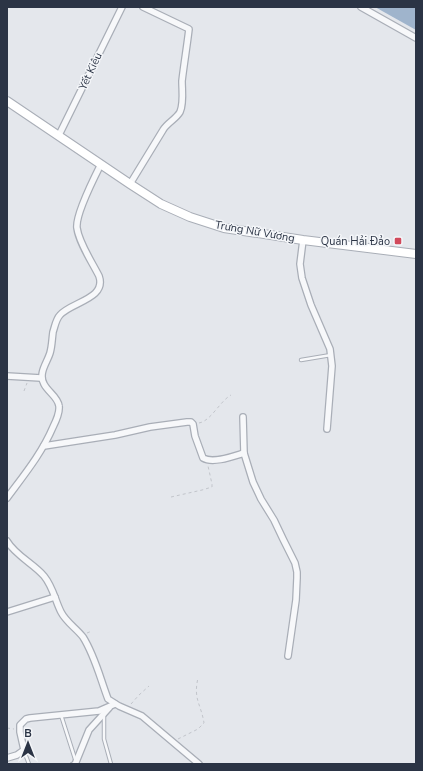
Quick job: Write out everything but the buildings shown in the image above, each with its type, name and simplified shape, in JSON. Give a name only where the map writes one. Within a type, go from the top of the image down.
[{"type":"main road","name":"Trưng Nữ Vương","points":[[7,101],[161,204],[190,217],[224,228],[303,240],[416,254]]},
{"type":"street","name":"Yết Kiêu","points":[[58,136],[122,7]]},
{"type":"street","points":[[130,184],[163,130],[177,117],[181,108],[182,82],[189,29],[143,7]]},
{"type":"street","points":[[361,7],[416,38]]},
{"type":"street","points":[[7,498],[26,474],[44,446],[59,411],[59,405],[56,399],[44,385],[41,378],[42,370],[52,345],[56,321],[64,311],[92,296],[100,287],[101,281],[79,238],[76,226],[83,202],[100,164]]},
{"type":"street","points":[[303,240],[300,264],[302,278],[311,305],[332,355],[327,429]]},
{"type":"street","points":[[7,376],[41,378]]},
{"type":"street","points":[[243,418],[244,453],[253,482],[280,532],[295,563],[297,572],[298,578],[296,600],[288,656]]},
{"type":"street","points":[[44,446],[115,435],[176,423],[190,422],[193,424],[195,436],[203,458],[206,460],[218,460],[244,453]]},
{"type":"street","points":[[7,541],[44,575],[51,586],[63,616],[81,636],[90,651],[108,699],[113,705],[142,716],[148,720],[199,764]]},
{"type":"street","points":[[7,612],[55,597]]},
{"type":"street","points":[[74,763],[90,730],[113,705]]},
{"type":"street","points":[[7,758],[17,755],[24,750],[20,725],[30,718],[99,711],[113,705]]},
{"type":"lane","points":[[301,360],[332,355]]},
{"type":"lane","points":[[61,714],[74,763]]},
{"type":"lane","points":[[104,714],[104,738],[111,764]]},
{"type":"lane","points":[[24,750],[29,764]]},
{"type":"path","points":[[24,391],[30,377]]},
{"type":"path","points":[[193,424],[203,422],[207,419],[227,397],[232,394]]},
{"type":"path","points":[[171,497],[212,487],[206,460]]},
{"type":"path","points":[[173,742],[198,729],[204,723],[196,696],[198,678]]},
{"type":"path","points":[[127,710],[139,695],[149,686]]},
{"type":"water","points":[[375,7],[416,7],[416,30]]},
{"type":"place","name":"Quán Hải Đảo","points":[[398,241]]}]
